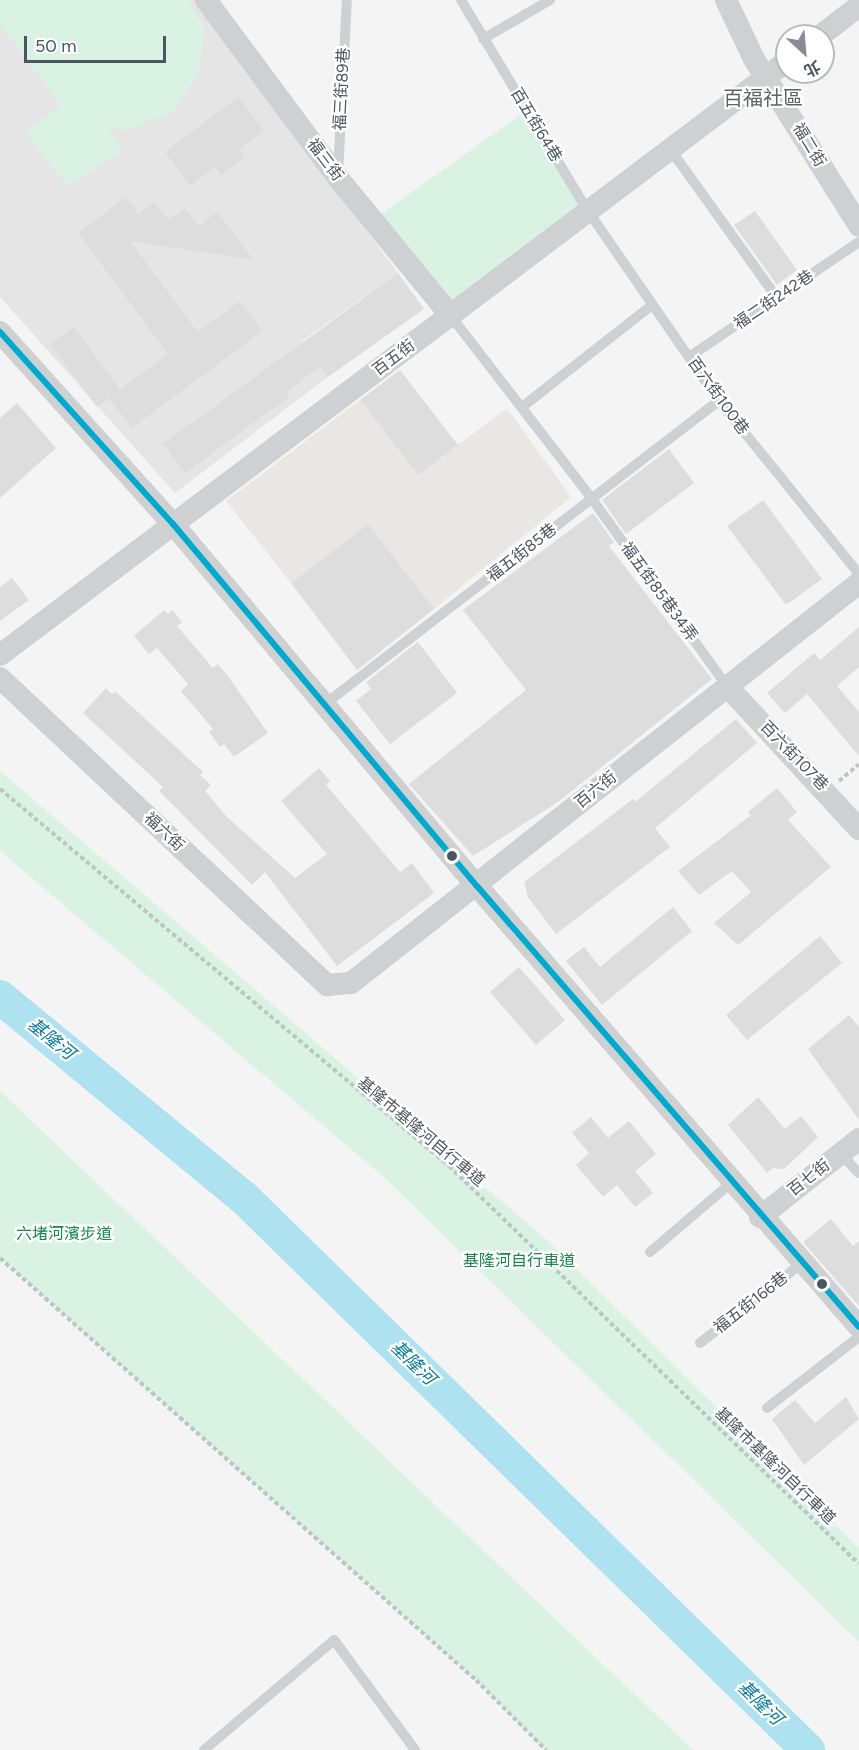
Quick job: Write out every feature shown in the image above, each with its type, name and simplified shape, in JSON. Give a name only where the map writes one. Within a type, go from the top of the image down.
[{"type":"street","name":"福三街","points":[[206,0],[338,178],[450,315]]},
{"type":"street","name":"福二街","points":[[726,0],[767,76],[859,226]]},
{"type":"street","points":[[835,24],[859,6]]},
{"type":"street","name":"百五街","points":[[0,655],[775,70]]},
{"type":"street","points":[[0,332],[173,525],[760,1217],[859,1327]]},
{"type":"street","name":"百六街","points":[[327,985],[351,983],[859,583]]},
{"type":"street","name":"福六街","points":[[0,678],[327,985]]},
{"type":"street","name":"百六街107巷","points":[[727,686],[827,790],[859,829]]},
{"type":"street","name":"百七街","points":[[760,1217],[859,1139]]},
{"type":"lane","name":"福三街89巷","points":[[338,178],[347,0]]},
{"type":"lane","name":"百五街64巷","points":[[461,0],[588,211]]},
{"type":"lane","points":[[483,39],[550,0]]},
{"type":"lane","points":[[670,149],[777,298]]},
{"type":"lane","name":"百六街100巷","points":[[588,211],[719,401],[859,574]]},
{"type":"lane","name":"福二街242巷","points":[[689,357],[859,242]]},
{"type":"lane","points":[[522,407],[652,305]]},
{"type":"lane","name":"福五街85巷34弄","points":[[450,315],[592,499],[727,686]]},
{"type":"lane","name":"福五街85巷","points":[[325,704],[719,401]]},
{"type":"lane","points":[[840,1154],[859,1173]]},
{"type":"lane","points":[[650,1252],[731,1183]]},
{"type":"lane","name":"福五街166巷","points":[[700,1343],[802,1263]]},
{"type":"lane","points":[[767,1407],[859,1337]]},
{"type":"lane","points":[[204,1750],[334,1640],[415,1750]]},
{"type":"path","points":[[827,790],[859,764]]},
{"type":"path","name":"基隆市基隆河自行車道","points":[[0,789],[449,1166],[859,1564]]},
{"type":"path","points":[[0,1258],[476,1680],[546,1750]]},
{"type":"shaded area","points":[[0,0],[198,0],[398,273],[302,341],[328,377],[175,493],[0,297]]},
{"type":"shaded area","points":[[360,400],[418,475],[507,408],[571,497],[434,609],[368,524],[291,583],[226,501]]},
{"type":"green space","points":[[0,0],[187,0],[205,28],[198,75],[174,110],[129,130],[107,129],[123,150],[68,186],[25,132],[61,106],[0,24]]},
{"type":"green space","points":[[527,110],[588,211],[450,315],[377,217]]},
{"type":"green space","name":"基隆河自行車道","points":[[0,771],[548,1241],[859,1548],[859,1642],[385,1178],[0,851]]},
{"type":"green space","name":"六堵河濱步道","points":[[0,1091],[693,1750],[545,1750],[476,1680],[0,1258]]},
{"type":"building","points":[[238,97],[264,131],[239,149],[245,157],[221,175],[215,167],[190,186],[165,152]]},
{"type":"building","points":[[126,197],[138,214],[154,202],[169,220],[185,208],[199,226],[217,212],[254,260],[130,241],[198,332],[240,301],[262,331],[132,428],[109,398],[168,354],[78,233]]},
{"type":"building","points":[[755,211],[797,270],[777,285],[734,225]]},
{"type":"building","points":[[398,273],[424,309],[328,377],[320,366],[287,392],[290,396],[185,473],[163,444]]},
{"type":"building","points":[[74,327],[120,390],[97,407],[50,344]]},
{"type":"building","points":[[400,370],[458,445],[418,475],[360,400]]},
{"type":"building","points":[[17,403],[56,448],[0,498],[0,418]]},
{"type":"building","points":[[669,449],[694,483],[626,534],[602,500]]},
{"type":"building","points":[[763,500],[822,579],[786,605],[727,526]]},
{"type":"building","points":[[593,513],[614,542],[609,546],[712,679],[558,802],[473,856],[409,784],[526,690],[463,610]]},
{"type":"building","points":[[368,524],[434,609],[357,670],[291,583]]},
{"type":"building","points":[[12,578],[29,600],[0,621],[0,587]]},
{"type":"building","points":[[164,610],[168,614],[172,610],[182,622],[177,626],[213,668],[218,664],[268,733],[234,757],[224,744],[220,747],[209,732],[213,729],[181,691],[188,684],[157,648],[149,654],[134,636]]},
{"type":"building","points":[[859,627],[859,667],[837,686],[859,712],[859,756],[807,694],[785,713],[767,693],[814,653],[820,660]]},
{"type":"building","points":[[418,642],[457,693],[390,744],[356,701],[371,689],[366,682]]},
{"type":"building","points":[[106,688],[112,694],[115,691],[203,772],[200,775],[211,785],[205,791],[227,817],[295,878],[327,854],[281,801],[319,768],[330,781],[326,785],[400,872],[412,863],[434,893],[337,966],[265,872],[252,885],[159,791],[163,787],[83,713]]},
{"type":"building","points":[[736,719],[757,743],[655,828],[670,847],[556,934],[528,897],[524,882],[633,799],[635,802]]},
{"type":"building","points":[[777,788],[797,812],[788,820],[831,867],[738,945],[714,923],[751,892],[732,871],[699,895],[678,871],[751,815],[748,812]]},
{"type":"building","points":[[673,907],[692,931],[602,1005],[566,961],[584,947],[600,967]]},
{"type":"building","points":[[820,936],[842,963],[747,1040],[726,1015]]},
{"type":"building","points":[[519,967],[565,1020],[536,1045],[490,992]]},
{"type":"building","points":[[849,1015],[859,1027],[859,1120],[808,1049]]},
{"type":"building","points":[[758,1097],[785,1129],[801,1116],[818,1137],[784,1169],[773,1168],[767,1173],[728,1125]]},
{"type":"building","points":[[591,1117],[608,1138],[629,1121],[656,1154],[635,1171],[653,1193],[635,1207],[617,1185],[603,1197],[576,1165],[589,1153],[572,1133]]},
{"type":"building","points":[[831,1219],[853,1246],[859,1241],[859,1306],[803,1242]]},
{"type":"building","points":[[846,1397],[859,1419],[804,1465],[772,1419],[795,1400],[815,1423]]},
{"type":"waterway","name":"基隆河","points":[[0,997],[243,1197],[808,1750]]},
{"type":"transit line","points":[[0,332],[173,524],[477,886],[859,1327]]},
{"type":"district","name":"百福社區","points":[[763,98]]}]
